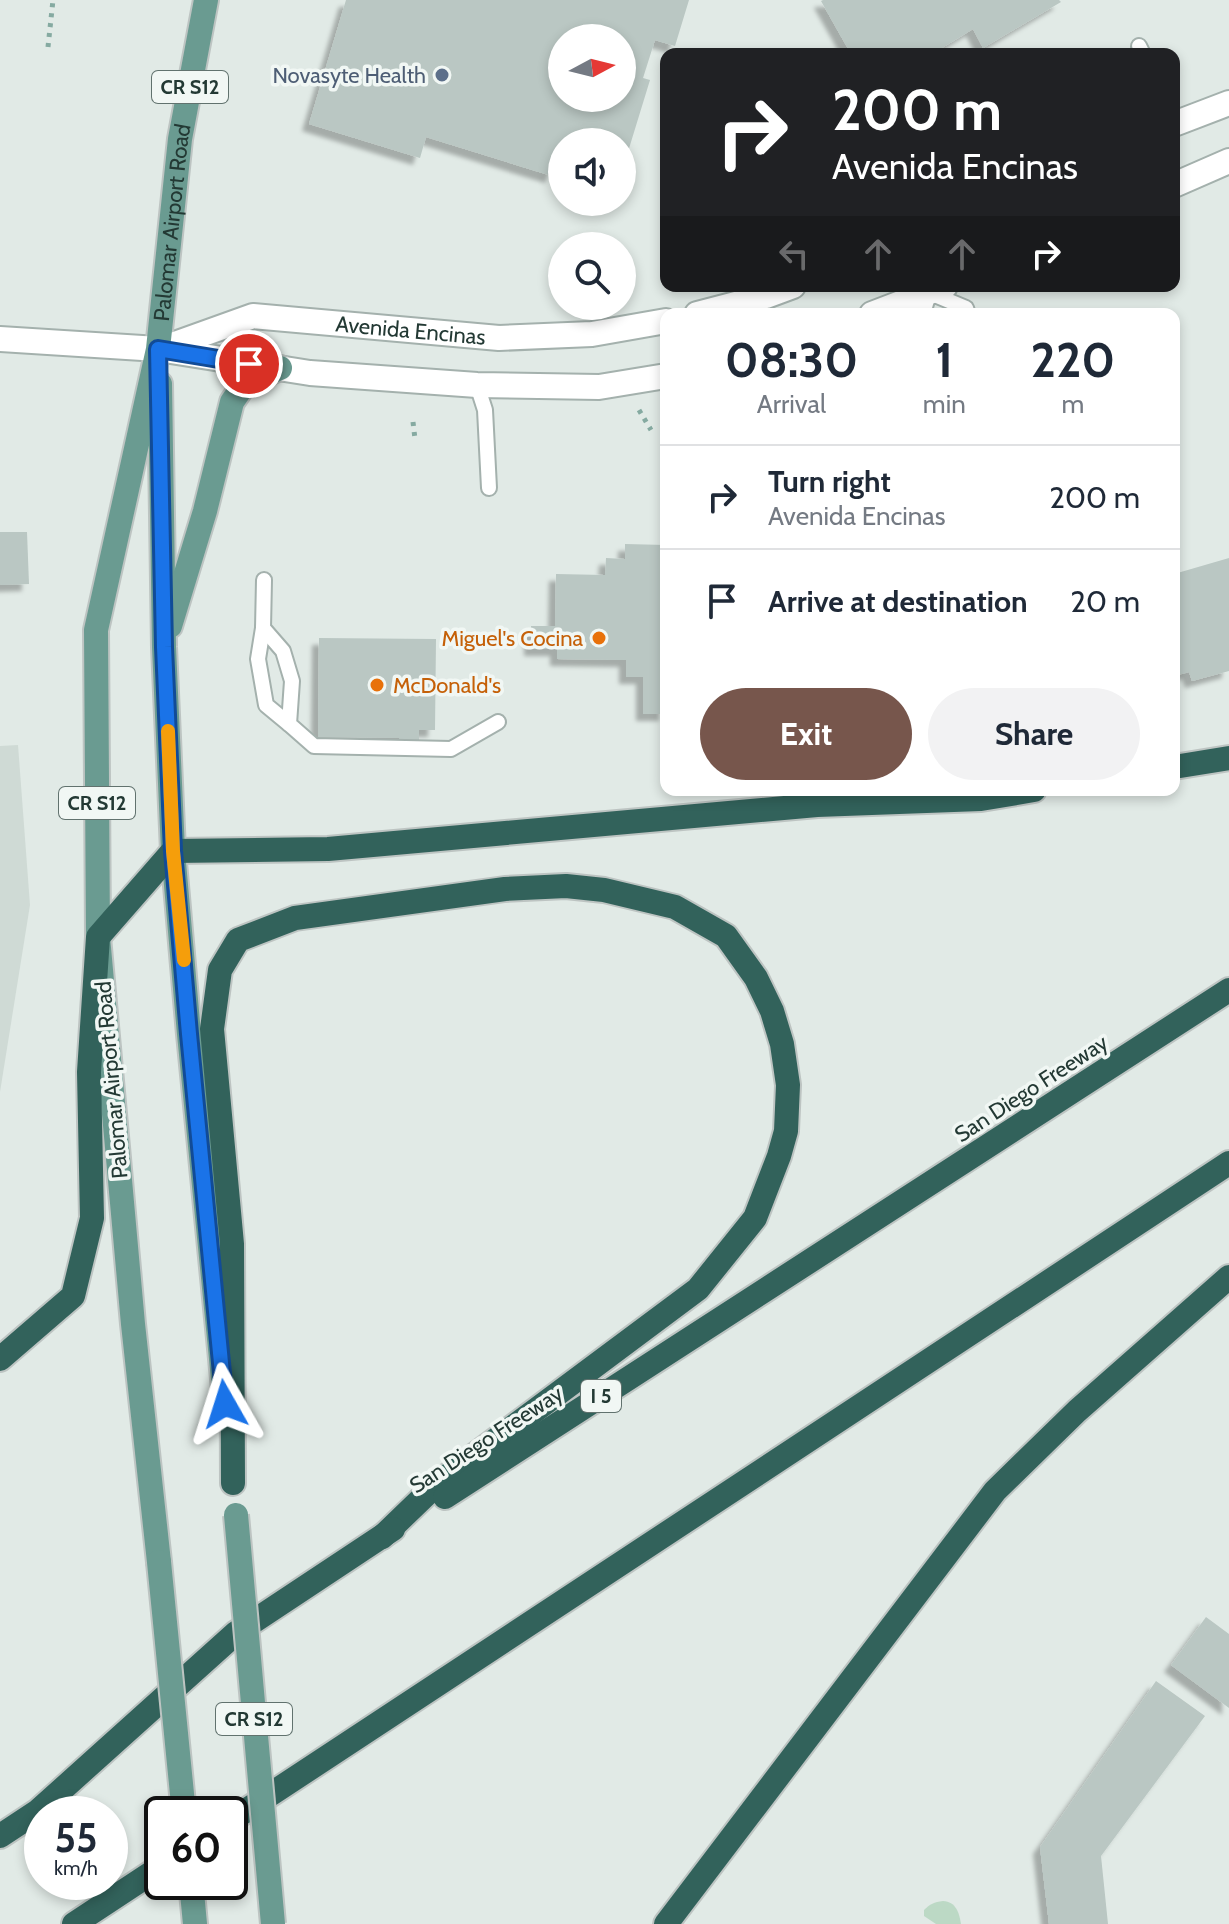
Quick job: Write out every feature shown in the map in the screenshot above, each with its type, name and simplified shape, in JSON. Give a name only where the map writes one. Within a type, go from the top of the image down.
[{"type":"highway","points":[[1180,766],[1229,758]]},
{"type":"highway","points":[[0,1359],[73,1296],[92,1218],[89,1072],[98,937],[173,851],[328,849],[817,805],[999,796]]},
{"type":"highway","points":[[233,1483],[232,1244],[212,1029],[220,970],[238,940],[295,918],[505,889],[566,886],[604,890],[675,907],[726,936],[756,978],[772,1011],[782,1044],[788,1085],[786,1131],[755,1218],[698,1289],[438,1483],[382,1537]]},
{"type":"highway","name":"San Diego Freeway","points":[[0,1836],[38,1811],[236,1633],[1229,990]]},
{"type":"highway","points":[[248,1809],[1229,1163]]},
{"type":"highway","points":[[666,1924],[995,1491],[1077,1411],[1229,1277]]},
{"type":"highway","points":[[74,1924],[144,1878]]},
{"type":"main road","name":"Palomar Airport Road","points":[[182,1796],[133,1324],[98,937],[96,630],[158,349],[180,139],[206,0]]},
{"type":"main road","name":"Palomar Airport Road","points":[[158,349],[164,647],[173,851],[233,1483]]},
{"type":"main road","points":[[164,647],[205,511],[232,402],[245,383],[280,368]]},
{"type":"main road","name":"CR S12","points":[[236,1515],[273,1924]]},
{"type":"main road","points":[[193,1900],[195,1924]]},
{"type":"street","points":[[1180,118],[1229,103]]},
{"type":"street","points":[[1180,182],[1229,161]]},
{"type":"street","points":[[720,308],[777,292]]},
{"type":"street","points":[[891,308],[931,295]]},
{"type":"street","name":"Avenida Encinas","points":[[158,349],[253,316],[499,338],[592,334],[660,322]]},
{"type":"street","name":"Avenida Encinas","points":[[0,339],[158,349],[310,373],[477,385],[599,387],[660,377]]},
{"type":"lane","points":[[931,295],[966,308]]},
{"type":"lane","points":[[477,385],[485,410],[489,488]]},
{"type":"lane","points":[[264,580],[263,628],[258,659],[266,705],[314,746],[451,749],[498,722]]},
{"type":"lane","points":[[263,628],[283,651],[292,681],[289,724]]},
{"type":"path","points":[[48,47],[53,0]]},
{"type":"path","points":[[638,409],[651,430]]},
{"type":"path","points":[[413,422],[415,439]]},
{"type":"shaded area","points":[[18,745],[30,905],[0,1092],[0,746]]},
{"type":"green space","points":[[943,1901],[956,1908],[961,1924],[936,1924],[924,1916],[928,1906]]},
{"type":"building","points":[[346,0],[689,0],[675,46],[655,40],[643,78],[650,80],[635,128],[548,128],[548,175],[426,137],[420,158],[309,124]]},
{"type":"building","points":[[821,1],[1061,2],[983,48],[973,29],[942,48],[848,48]]},
{"type":"building","points":[[0,532],[27,532],[29,584],[0,585]]},
{"type":"building","name":"Miguel's Cocina","points":[[625,544],[660,545],[660,714],[643,714],[643,677],[626,677],[626,660],[557,659],[557,649],[531,649],[531,626],[555,626],[556,574],[605,575],[606,558],[625,559]]},
{"type":"building","points":[[1229,558],[1229,671],[1192,681],[1189,672],[1180,674],[1180,572]]},
{"type":"building","name":"McDonald's","points":[[319,638],[436,639],[435,730],[419,730],[419,744],[399,743],[399,738],[318,737]]},
{"type":"building","points":[[1206,1617],[1229,1634],[1229,1708],[1171,1665]]},
{"type":"building","points":[[1156,1681],[1205,1716],[1101,1856],[1108,1924],[1049,1924],[1040,1847]]},
{"type":"slow traffic","points":[[168,731],[173,851],[184,960]]},
{"type":"place","name":"Novasyte Health","points":[[442,75]]},
{"type":"place","name":"Miguel's Cocina","points":[[599,638]]},
{"type":"place","name":"McDonald's","points":[[377,685]]},
{"type":"route","points":[[225,1404],[173,851],[164,647],[158,349],[249,364]]}]
